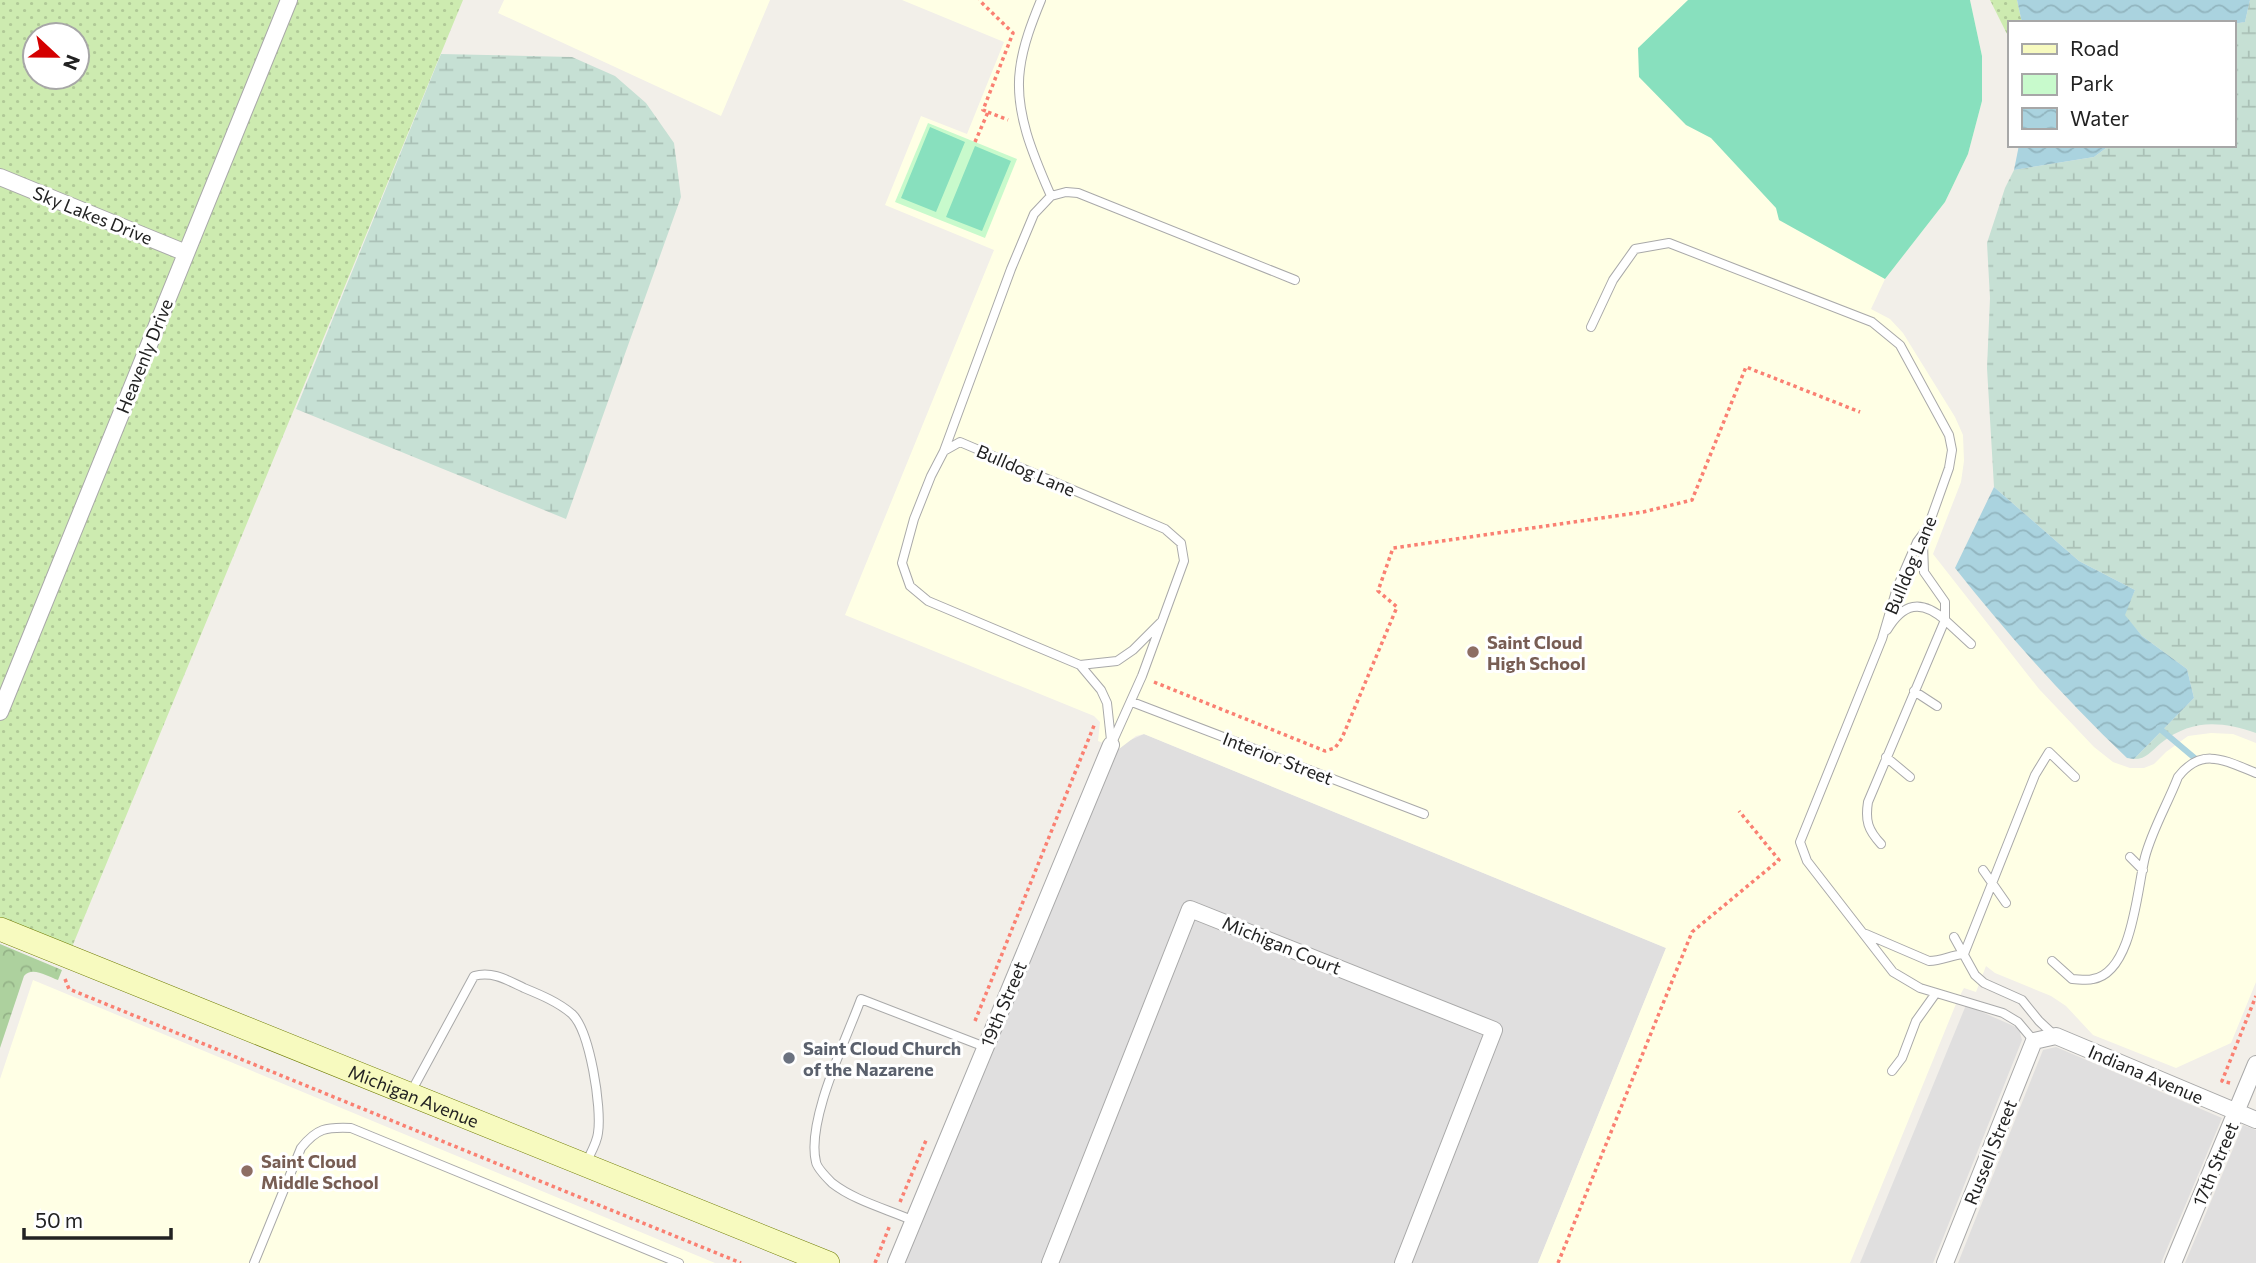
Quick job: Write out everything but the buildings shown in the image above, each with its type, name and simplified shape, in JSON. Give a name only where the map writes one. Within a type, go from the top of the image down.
[{"type":"street","name":"Heavenly Drive","points":[[0,712],[289,0]]},
{"type":"street","name":"Sky Lakes Drive","points":[[0,177],[186,253]]},
{"type":"street","name":"19th Street","points":[[896,1263],[1111,745]]},
{"type":"street","name":"Michigan Court","points":[[1050,1263],[1190,909],[1494,1030],[1403,1263]]},
{"type":"street","name":"Michigan Avenue","points":[[0,929],[828,1263]]},
{"type":"street","points":[[2034,1041],[2056,1036]]},
{"type":"street","name":"Indiana Avenue","points":[[2056,1036],[2256,1120]]},
{"type":"street","name":"Russell Street","points":[[1945,1263],[2034,1041]]},
{"type":"street","name":"17th Street","points":[[2174,1263],[2256,1064]]},
{"type":"lane","points":[[1041,0],[1030,28],[1020,70],[1021,113],[1036,163],[1051,195]]},
{"type":"lane","points":[[944,451],[1034,214],[1051,195],[1078,193],[1295,280]]},
{"type":"lane","name":"Bulldog Lane","points":[[1591,327],[1613,280],[1635,249],[1669,243],[1872,323],[1900,345],[1949,435],[1952,450],[1950,468],[1928,527],[1917,542],[1897,588],[1882,639],[1800,842],[1807,861],[1893,972],[1920,988],[2003,1013],[2018,1022],[2034,1041]]},
{"type":"lane","name":"Bulldog Lane","points":[[960,442],[1165,529],[1181,543],[1184,561],[1132,702],[1111,745],[1107,703],[1101,690],[1080,665],[928,601],[910,586],[902,562],[914,519],[944,451],[960,442]]},
{"type":"lane","points":[[1881,844],[1871,834],[1866,816],[1868,802],[1945,620],[1945,602],[1924,572],[1923,544],[1928,527]]},
{"type":"lane","points":[[1882,639],[1892,622],[1910,607],[1918,605],[1927,607],[1945,620],[1971,644]]},
{"type":"lane","name":"Bulldog Lane","points":[[1080,665],[1117,661],[1133,650],[1162,621]]},
{"type":"lane","points":[[1914,691],[1937,706]]},
{"type":"lane","name":"Interior Street","points":[[1132,702],[1424,814]]},
{"type":"lane","points":[[1964,954],[2035,775],[2049,752],[2074,777]]},
{"type":"lane","points":[[1886,757],[1910,777]]},
{"type":"lane","points":[[2052,961],[2072,979],[2094,979],[2109,972],[2119,961],[2134,917],[2151,841],[2178,777],[2186,767],[2201,758],[2219,758],[2256,773]]},
{"type":"lane","points":[[2130,857],[2143,870]]},
{"type":"lane","points":[[1983,870],[2006,903]]},
{"type":"lane","points":[[1861,931],[1928,961],[1964,954]]},
{"type":"lane","points":[[1954,937],[1965,961],[1980,980],[2022,1000],[2046,1029],[2056,1036]]},
{"type":"lane","points":[[410,1094],[474,976],[485,973],[498,976],[558,1004],[574,1016],[594,1074],[600,1110],[598,1136],[585,1165]]},
{"type":"lane","points":[[1892,1071],[1902,1058],[1916,1021],[1937,993]]},
{"type":"lane","points":[[914,1221],[860,1199],[832,1182],[816,1164],[814,1140],[817,1116],[861,999],[985,1047]]},
{"type":"lane","points":[[254,1263],[301,1148],[313,1133],[331,1127],[351,1128],[679,1263]]},
{"type":"path","points":[[979,0],[1013,33],[982,110],[1026,127]]},
{"type":"path","points":[[975,142],[988,112]]},
{"type":"path","points":[[1142,676],[1325,751],[1335,748],[1342,738],[1396,607],[1378,591],[1393,548],[1643,512],[1692,500],[1745,367],[1860,412]]},
{"type":"path","points":[[967,1041],[1074,778],[1076,767],[1096,720],[1107,703]]},
{"type":"path","points":[[1558,1263],[1692,932],[1779,860],[1739,811]]},
{"type":"path","points":[[61,968],[69,989],[741,1263]]},
{"type":"path","points":[[2222,1080],[2256,996]]},
{"type":"path","points":[[875,1263],[931,1127]]},
{"type":"shaded area","points":[[504,0],[770,0],[721,116],[498,13]]},
{"type":"shaded area","name":"Saint Cloud High School","points":[[902,0],[1970,0],[1982,56],[1982,101],[1968,154],[1945,202],[1885,279],[1871,309],[1890,319],[1903,333],[1955,417],[1963,435],[1964,461],[1961,482],[1933,554],[2039,689],[2094,747],[2113,762],[2130,768],[2144,768],[2154,764],[2188,736],[2233,734],[2256,743],[2256,982],[2231,1043],[2176,1068],[2093,1035],[2066,1006],[2051,996],[1995,973],[1986,966],[1976,992],[1964,988],[1958,999],[1850,1263],[1538,1263],[1666,948],[1144,734],[1136,736],[1119,749],[1098,741],[1100,722],[1094,716],[845,615],[994,250],[885,205],[921,116],[967,134],[1004,42]]},
{"type":"shaded area","points":[[1144,734],[1666,948],[1538,1263],[896,1263],[1111,745],[1120,748],[1126,742]]},
{"type":"shaded area","name":"Saint Cloud Middle School","points":[[33,980],[715,1263],[0,1263],[0,1079]]},
{"type":"shaded area","points":[[1966,1005],[2025,1031],[2020,1033],[2022,1040],[1933,1263],[1860,1263]]},
{"type":"shaded area","points":[[2056,1047],[2222,1118],[2161,1263],[1958,1263],[2043,1050]]},
{"type":"shaded area","points":[[2243,1125],[2256,1130],[2256,1263],[2185,1263]]},
{"type":"green space","points":[[0,0],[463,0],[72,947],[0,918]]},
{"type":"green space","points":[[1688,0],[1970,0],[1982,56],[1982,101],[1968,154],[1945,202],[1885,279],[1779,220],[1776,208],[1711,138],[1686,125],[1639,77],[1638,48]]},
{"type":"green space","points":[[1990,0],[2017,0],[2022,21],[2008,21],[2008,36]]},
{"type":"green space","points":[[2250,0],[2256,0],[2256,733],[2230,726],[2195,726],[2173,735],[2146,756],[2134,759],[2194,698],[2187,669],[2142,636],[2124,615],[2135,590],[2079,561],[1994,487],[1987,368],[1990,298],[1987,243],[2005,188],[2014,170],[2094,157],[2107,147],[2235,147],[2235,24],[2245,22]]},
{"type":"green space","points":[[441,54],[572,57],[615,76],[646,103],[674,143],[681,197],[566,519],[296,409]]},
{"type":"green space","points":[[928,123],[1017,159],[985,238],[895,202]]},
{"type":"green space","points":[[930,127],[965,142],[936,212],[901,198]]},
{"type":"green space","points":[[975,146],[1011,161],[982,231],[946,217]]},
{"type":"green space","points":[[0,944],[62,970],[58,980],[35,972],[24,976],[0,1048]]},
{"type":"water","points":[[2017,0],[2250,0],[2245,22],[2235,24],[2235,21],[2022,21]]},
{"type":"water","points":[[2019,147],[2107,147],[2094,157],[2014,170]]},
{"type":"water","points":[[1994,487],[2079,561],[2135,590],[2125,615],[2142,636],[2187,669],[2194,698],[2134,759],[2127,758],[2059,690],[1955,568]]},
{"type":"waterway","points":[[2159,728],[2197,760]]},
{"type":"place","name":"Saint Cloud High School","points":[[1473,652]]},
{"type":"place","name":"Saint Cloud Church of the Nazarene","points":[[789,1058]]},
{"type":"place","name":"Saint Cloud Middle School","points":[[247,1171]]}]
